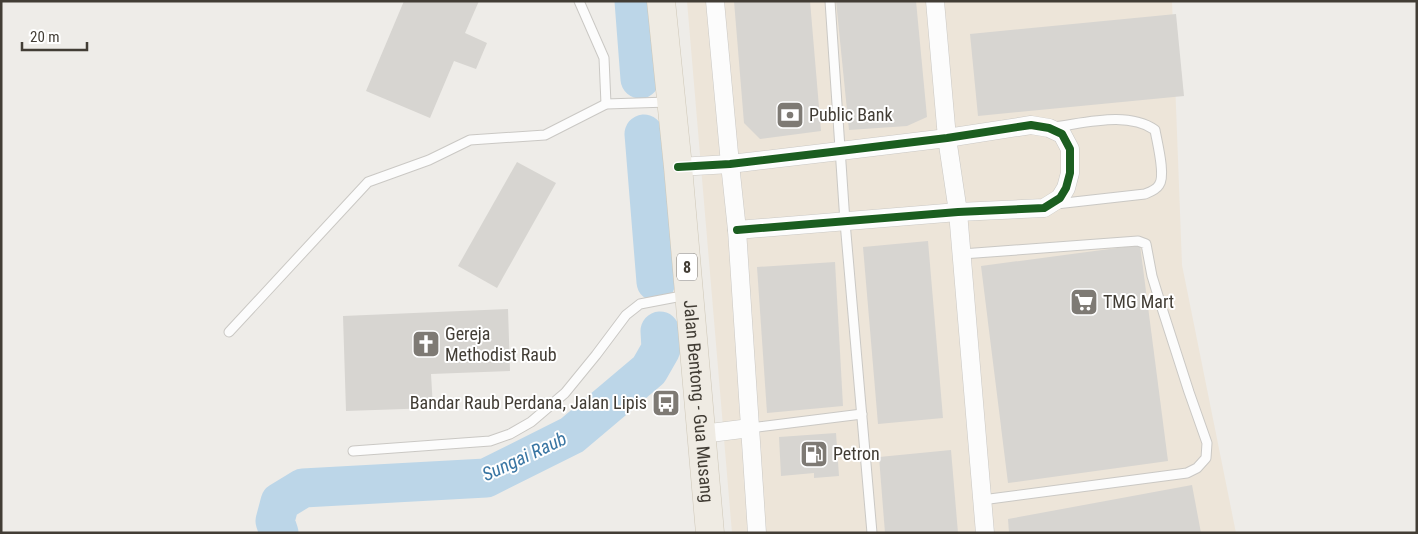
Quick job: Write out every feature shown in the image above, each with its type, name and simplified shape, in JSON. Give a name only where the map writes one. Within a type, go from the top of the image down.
[{"type":"main road","name":"Jalan Bentong - Gua Musang","points":[[661,1],[678,167],[710,533]]},
{"type":"street","points":[[715,1],[737,230],[757,533]]},
{"type":"street","points":[[935,1],[947,138],[962,254],[984,533]]},
{"type":"street","points":[[678,167],[730,164],[840,151],[947,138],[1031,125],[1049,128],[1062,134],[1070,149],[1070,173],[1066,188],[1060,198],[1044,208],[958,212],[737,230]]},
{"type":"street","points":[[702,434],[750,428]]},
{"type":"lane","points":[[579,1],[604,58],[606,104]]},
{"type":"lane","points":[[830,1],[840,151],[872,533]]},
{"type":"lane","points":[[229,332],[368,182],[429,160],[470,140],[545,135],[606,104],[671,102]]},
{"type":"lane","points":[[1049,128],[1112,120],[1130,120],[1147,124],[1156,130],[1162,176],[1159,185],[1146,194],[1052,204]]},
{"type":"lane","points":[[962,254],[1138,240],[1146,244],[1157,293],[1207,443],[1206,458],[1197,468],[1187,473],[982,500]]},
{"type":"lane","points":[[353,451],[490,441],[510,434],[531,422],[565,393],[596,356],[626,315],[640,304],[689,294]]},
{"type":"lane","points":[[750,428],[862,414]]},
{"type":"shaded area","points":[[687,1],[1172,1],[1182,265],[1236,533],[732,533]]},
{"type":"building","points":[[404,1],[479,1],[465,33],[487,43],[476,69],[454,61],[430,118],[366,91]]},
{"type":"building","points":[[734,1],[810,1],[821,131],[760,139],[744,123]]},
{"type":"building","points":[[836,1],[916,1],[927,117],[907,126],[849,130]]},
{"type":"building","points":[[1176,14],[1184,96],[978,116],[970,34]]},
{"type":"building","points":[[517,162],[556,183],[497,288],[458,266]]},
{"type":"building","points":[[928,241],[943,418],[878,424],[863,247]]},
{"type":"building","points":[[1140,245],[1168,461],[1008,483],[981,266]]},
{"type":"building","points":[[835,262],[843,406],[767,413],[757,267]]},
{"type":"building","name":"Gereja Methodist Raub","points":[[508,309],[510,371],[431,374],[433,408],[346,411],[343,316]]},
{"type":"building","points":[[836,433],[839,476],[814,478],[814,473],[781,476],[779,437]]},
{"type":"building","points":[[951,450],[958,533],[885,533],[879,457]]},
{"type":"building","points":[[1192,485],[1201,533],[1009,533],[1008,519]]},
{"type":"waterway","name":"Sungai Raub","points":[[634,1],[640,79]]},
{"type":"waterway","name":"Sungai Raub","points":[[644,134],[656,282]]},
{"type":"waterway","name":"Sungai Raub","points":[[279,533],[275,521],[280,502],[303,488],[486,478],[572,435],[649,370],[661,349],[660,331]]},
{"type":"cycle path","points":[[678,167],[730,164],[840,151],[947,138],[1031,125],[1049,128],[1062,134],[1070,149],[1070,173],[1066,188],[1060,198],[1044,208],[958,212],[737,230]]},
{"type":"place","name":"Public Bank","points":[[790,115]]},
{"type":"place","name":"TMG Mart","points":[[1084,302]]},
{"type":"place","name":"Gereja Methodist Raub","points":[[426,344]]},
{"type":"place","name":"Bandar Raub Perdana, Jalan Lipis","points":[[666,403]]},
{"type":"place","name":"Petron","points":[[814,454]]}]
